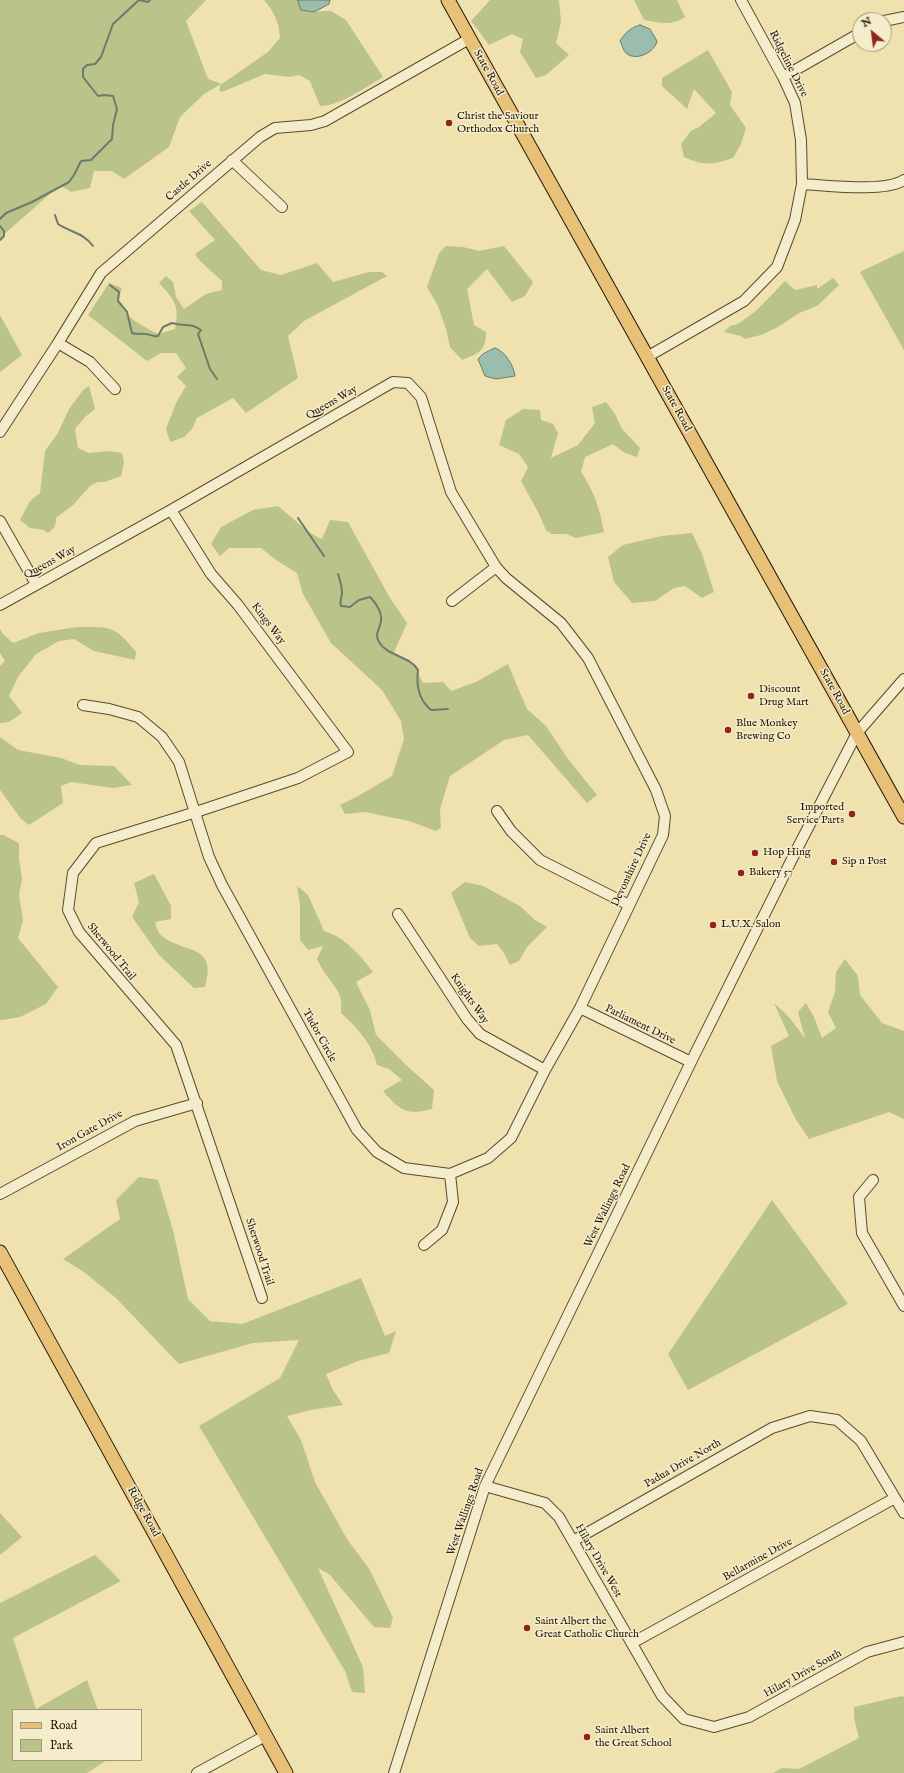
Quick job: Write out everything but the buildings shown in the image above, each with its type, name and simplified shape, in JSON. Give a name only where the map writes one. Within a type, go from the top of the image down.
[{"type":"main road","name":"State Road","points":[[448,0],[904,817]]},
{"type":"main road","name":"Ridge Road","points":[[0,1252],[286,1773]]},
{"type":"street","name":"Ridgeline Drive","points":[[647,357],[744,300],[777,267],[795,220],[802,184],[801,140],[795,103],[783,77],[741,0]]},
{"type":"street","points":[[892,19],[904,17]]},
{"type":"street","points":[[783,77],[852,38]]},
{"type":"street","name":"Castle Drive","points":[[0,432],[58,343],[101,273],[232,160],[260,137],[275,128],[311,125],[325,121],[469,39]]},
{"type":"street","points":[[232,160],[282,207]]},
{"type":"street","points":[[802,184],[862,188],[899,184],[904,180]]},
{"type":"street","points":[[58,343],[90,362],[115,389]]},
{"type":"street","name":"Queens Way","points":[[0,605],[171,510],[393,382],[408,383],[421,396],[450,492],[496,567],[506,578],[561,623],[571,636]]},
{"type":"street","name":"Kings Way","points":[[171,510],[211,574],[238,605],[348,752]]},
{"type":"street","points":[[0,521],[36,584]]},
{"type":"street","points":[[452,601],[496,567]]},
{"type":"street","name":"Devonshire Drive","points":[[571,636],[588,658],[606,690],[656,790],[665,816],[663,836],[580,1008]]},
{"type":"street","name":"West Wallings Road","points":[[394,1773],[485,1486],[691,1062],[797,849],[857,733],[904,678]]},
{"type":"street","name":"Tudor Circle","points":[[84,704],[138,717],[162,737],[180,762],[209,856],[222,885],[357,1130],[377,1152],[404,1168],[450,1174]]},
{"type":"street","name":"Sherwood Trail","points":[[262,1298],[197,1103],[176,1046],[79,932],[68,910],[73,873],[96,843],[298,778],[348,752]]},
{"type":"street","points":[[497,811],[511,831],[540,860],[630,905]]},
{"type":"street","name":"Knights Way","points":[[398,914],[468,1019],[480,1034],[545,1070]]},
{"type":"street","points":[[424,1245],[442,1230],[453,1202],[450,1174],[488,1158],[511,1138],[545,1070],[580,1008]]},
{"type":"street","name":"Parliament Drive","points":[[580,1008],[691,1062]]},
{"type":"street","name":"Iron Gate Drive","points":[[0,1194],[135,1121],[197,1103]]},
{"type":"street","points":[[873,1180],[858,1197],[862,1233],[900,1291],[904,1306]]},
{"type":"street","name":"Padua Drive North","points":[[573,1541],[772,1428],[810,1416],[837,1420],[861,1441],[896,1498]]},
{"type":"street","name":"Hilary Drive West","points":[[485,1486],[545,1503],[559,1517],[662,1696],[684,1719],[714,1727]]},
{"type":"street","points":[[896,1498],[904,1513]]},
{"type":"street","name":"Bellarmine Drive","points":[[632,1643],[896,1498]]},
{"type":"street","name":"Hilary Drive South","points":[[714,1727],[749,1717],[867,1652],[904,1642]]},
{"type":"street","points":[[197,1773],[266,1736]]},
{"type":"green space","points":[[0,0],[206,0],[186,21],[208,79],[222,84],[268,52],[280,38],[275,17],[264,0],[298,0],[302,10],[314,12],[331,11],[346,20],[383,77],[337,103],[320,106],[310,81],[299,75],[289,77],[265,74],[222,92],[219,90],[221,84],[204,94],[180,117],[169,147],[124,179],[112,171],[94,171],[90,188],[71,192],[60,185],[1,237],[0,241]]},
{"type":"green space","points":[[490,0],[559,0],[561,22],[556,43],[569,55],[546,75],[536,78],[520,52],[523,39],[512,34],[489,45],[471,21]]},
{"type":"green space","points":[[634,0],[677,0],[685,17],[670,23],[644,20]]},
{"type":"green space","points":[[708,50],[732,92],[730,105],[746,128],[741,144],[733,158],[708,164],[684,157],[681,144],[691,131],[699,127],[716,113],[694,89],[687,109],[662,86],[662,78]]},
{"type":"green space","points":[[202,202],[261,270],[281,275],[317,263],[333,282],[369,272],[382,272],[387,276],[304,321],[288,336],[298,378],[246,413],[233,398],[197,418],[192,429],[184,437],[170,442],[166,429],[176,403],[186,386],[177,377],[186,368],[176,353],[161,353],[147,361],[88,315],[109,283],[122,288],[119,300],[120,306],[124,311],[134,320],[158,334],[175,329],[177,314],[174,303],[169,294],[159,283],[166,276],[173,282],[176,297],[184,309],[206,294],[222,290],[222,281],[199,260],[195,254],[215,240],[189,211]]},
{"type":"green space","points":[[446,246],[463,247],[479,251],[504,246],[533,282],[525,296],[512,302],[487,269],[467,289],[474,325],[486,332],[486,339],[483,348],[480,351],[462,360],[450,347],[446,329],[438,306],[427,287],[439,253]]},
{"type":"green space","points":[[904,251],[904,350],[860,272]]},
{"type":"green space","points":[[833,278],[839,285],[817,306],[799,313],[778,327],[761,335],[745,339],[741,336],[724,332],[730,326],[738,324],[757,310],[785,281],[795,290],[817,285],[817,289]]},
{"type":"green space","points":[[0,315],[22,355],[0,372]]},
{"type":"green space","points":[[89,386],[95,409],[85,417],[75,429],[78,448],[89,453],[108,451],[122,453],[124,463],[121,476],[105,482],[98,482],[90,486],[73,505],[56,518],[55,526],[48,533],[44,530],[30,528],[20,520],[30,501],[40,493],[45,451],[58,433],[69,409],[84,389]]},
{"type":"green space","points":[[606,402],[615,414],[622,429],[640,448],[637,457],[625,453],[613,444],[585,457],[581,472],[590,486],[596,500],[604,532],[576,538],[566,534],[552,534],[546,530],[521,481],[528,467],[519,454],[499,445],[506,420],[523,409],[540,410],[541,420],[553,424],[558,433],[551,458],[578,445],[595,423],[592,407]]},
{"type":"green space","points":[[278,506],[310,533],[322,539],[330,520],[348,522],[390,598],[407,623],[394,652],[415,667],[423,683],[443,682],[451,691],[476,682],[508,664],[527,709],[546,726],[568,759],[597,795],[587,803],[528,735],[504,740],[450,776],[440,809],[441,828],[436,831],[409,821],[365,812],[345,814],[340,805],[392,776],[404,739],[401,721],[382,690],[331,643],[303,594],[297,573],[276,560],[261,548],[229,548],[220,556],[211,544],[221,527],[253,510]]},
{"type":"green space","points":[[692,533],[702,554],[714,592],[702,598],[685,586],[674,588],[655,601],[632,603],[614,582],[608,557],[623,545],[662,536]]},
{"type":"green space","points":[[77,627],[97,627],[110,629],[116,632],[122,636],[136,652],[135,660],[94,651],[74,639],[59,641],[36,654],[18,677],[9,696],[22,713],[9,722],[0,723],[0,666],[5,661],[0,653],[0,629],[3,634],[13,643],[39,633]]},
{"type":"green space","points":[[0,737],[18,750],[61,758],[80,765],[114,766],[132,785],[113,788],[71,782],[61,786],[63,803],[29,825],[21,819],[0,790]]},
{"type":"green space","points":[[0,835],[19,843],[19,858],[22,879],[19,895],[23,920],[18,938],[58,987],[46,1004],[20,1017],[2,1020],[0,1020]]},
{"type":"green space","points":[[154,874],[171,906],[171,919],[155,922],[157,929],[162,936],[171,942],[197,952],[203,956],[207,963],[208,973],[205,987],[194,988],[159,955],[132,917],[139,902],[134,883]]},
{"type":"green space","points":[[465,882],[483,886],[520,906],[535,920],[547,927],[527,947],[519,961],[510,965],[504,953],[497,944],[479,946],[470,938],[451,893]]},
{"type":"green space","points":[[297,886],[308,895],[324,931],[339,938],[352,947],[373,972],[356,982],[370,1010],[376,1035],[434,1090],[432,1109],[416,1112],[404,1110],[394,1103],[383,1091],[402,1080],[389,1069],[377,1065],[368,1043],[341,1013],[340,997],[317,959],[323,946],[308,950],[300,940],[300,905]]},
{"type":"green space","points":[[845,959],[858,976],[860,995],[882,1023],[904,1031],[904,1119],[889,1112],[809,1139],[795,1118],[777,1081],[771,1046],[789,1036],[774,1003],[788,1016],[805,1038],[798,1012],[806,1003],[814,1017],[822,1038],[836,1028],[828,1012],[835,992],[836,972]]},
{"type":"green space","points":[[139,1177],[158,1180],[173,1230],[188,1299],[210,1321],[242,1324],[361,1278],[385,1336],[396,1331],[389,1353],[358,1361],[326,1374],[333,1390],[343,1405],[311,1410],[287,1416],[301,1440],[315,1482],[347,1539],[370,1570],[393,1618],[390,1628],[374,1627],[329,1574],[318,1568],[363,1667],[365,1693],[352,1692],[345,1671],[199,1426],[280,1378],[299,1340],[253,1343],[179,1364],[116,1298],[84,1272],[63,1259],[120,1219],[116,1200]]},
{"type":"green space","points":[[772,1200],[848,1304],[688,1390],[668,1354]]},
{"type":"green space","points":[[0,1513],[22,1537],[0,1555]]},
{"type":"green space","points":[[95,1555],[121,1581],[13,1638],[36,1709],[12,1709],[12,1761],[105,1761],[87,1773],[0,1773],[0,1603]]},
{"type":"green space","points":[[87,1680],[98,1709],[36,1709]]},
{"type":"green space","points":[[902,1696],[904,1697],[904,1773],[773,1773],[782,1768],[799,1769],[859,1738],[854,1718],[854,1707]]},
{"type":"shaded area","points":[[298,0],[330,0],[329,4],[314,12],[301,10]]},
{"type":"shaded area","points":[[640,25],[650,29],[657,41],[656,45],[649,52],[640,56],[630,56],[623,49],[620,41],[628,31]]},
{"type":"shaded area","points":[[495,348],[502,352],[508,359],[515,376],[496,379],[485,376],[478,359],[483,354]]},
{"type":"waterway","points":[[0,219],[6,213],[32,202],[69,182],[81,161],[91,160],[112,139],[113,125],[117,109],[113,96],[98,96],[83,77],[83,69],[87,65],[95,64],[101,57],[113,24],[139,0],[148,2],[150,0]]},
{"type":"waterway","points":[[55,215],[58,224],[81,235],[93,246]]},
{"type":"waterway","points":[[0,226],[4,231],[4,236],[0,240]]},
{"type":"waterway","points":[[110,285],[119,292],[118,301],[127,312],[132,333],[158,336],[163,327],[172,323],[190,325],[201,330],[198,334],[210,369],[217,379]]},
{"type":"waterway","points":[[298,518],[324,556]]},
{"type":"waterway","points":[[338,574],[342,590],[341,606],[350,607],[359,600],[370,597],[377,606],[381,617],[377,635],[379,642],[387,650],[410,662],[418,670],[419,692],[424,702],[431,710],[448,709]]},
{"type":"place","name":"Christ the Saviour Orthodox Church","points":[[449,123]]},
{"type":"place","name":"Discount Drug Mart","points":[[751,696]]},
{"type":"place","name":"Blue Monkey Brewing Co","points":[[728,730]]},
{"type":"place","name":"Imported Service Parts","points":[[852,814]]},
{"type":"place","name":"Hop Hing","points":[[755,853]]},
{"type":"place","name":"Sip n Post","points":[[834,862]]},
{"type":"place","name":"Bakery 57","points":[[741,873]]},
{"type":"place","name":"L.U.X. Salon","points":[[713,925]]},
{"type":"place","name":"Saint Albert the Great Catholic Church","points":[[527,1628]]},
{"type":"place","name":"Saint Albert the Great School","points":[[587,1737]]}]
